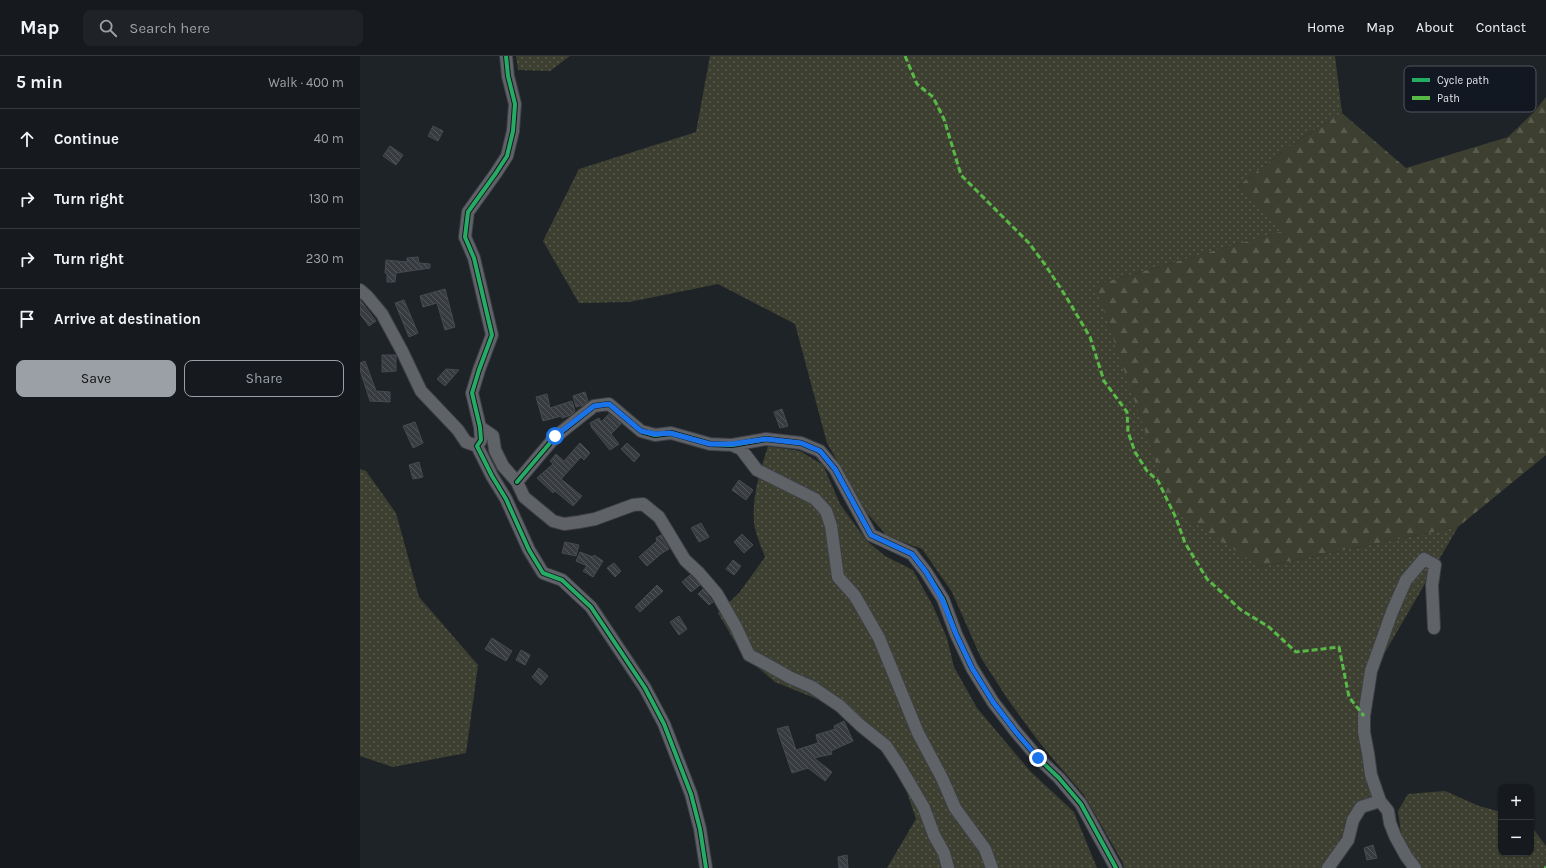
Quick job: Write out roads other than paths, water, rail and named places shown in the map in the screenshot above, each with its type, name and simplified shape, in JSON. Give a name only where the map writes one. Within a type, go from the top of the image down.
[{"type":"street","points":[[477,446],[481,440],[480,426],[472,393],[492,335],[474,258],[465,237],[468,212],[496,174],[507,156],[515,104],[508,76],[506,56]]},
{"type":"street","points":[[360,290],[382,314],[422,391],[458,430],[466,442],[477,446],[492,476],[506,499],[529,550],[543,573],[562,580],[591,607],[645,688],[664,724],[691,794],[700,829],[706,868]]},
{"type":"street","points":[[517,482],[555,436],[594,406],[609,404],[641,431],[655,434],[670,433],[710,444],[732,444],[766,439],[801,443],[820,451],[835,469],[871,535],[912,554],[926,572],[942,599],[972,668],[993,702],[1038,758],[1059,778],[1081,804],[1116,868]]},
{"type":"street","points":[[480,426],[493,436],[495,450],[503,466],[517,482],[524,497],[553,521],[564,524],[595,519],[633,505],[643,504],[659,517],[685,560],[699,573],[717,594],[736,627],[749,655],[789,677],[812,687],[835,702],[886,746],[924,808],[934,835],[944,853],[948,868]]},
{"type":"street","points":[[732,444],[741,449],[757,470],[815,499],[826,512],[831,526],[838,577],[855,596],[879,638],[918,733],[942,778],[955,808],[985,849],[992,868]]},
{"type":"street","points":[[1414,868],[1395,836],[1390,823],[1388,811],[1380,801],[1371,775],[1364,732],[1364,716],[1371,671],[1392,612],[1406,580],[1424,559],[1435,565],[1432,585],[1434,628]]},
{"type":"street","points":[[1328,868],[1348,840],[1352,820],[1361,807],[1380,801]]}]
